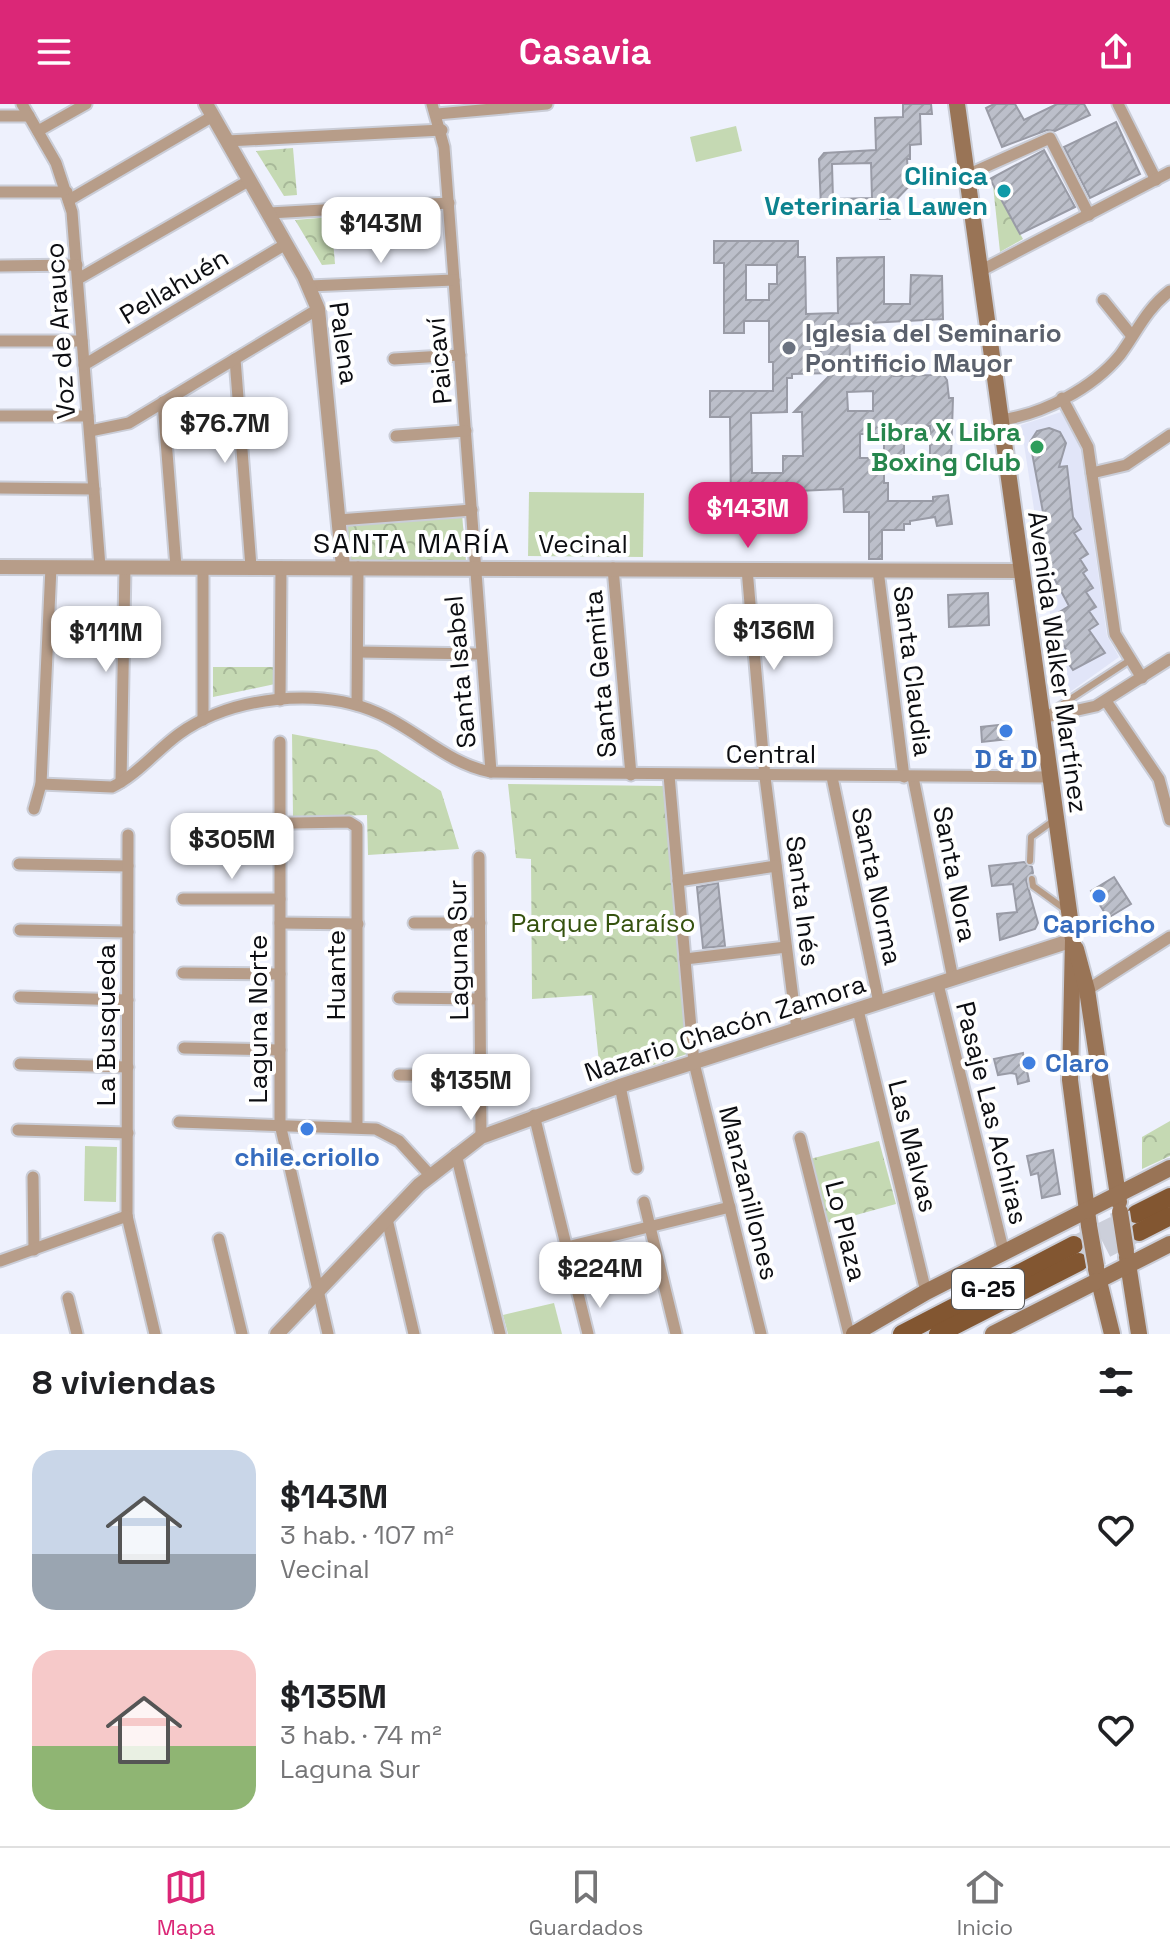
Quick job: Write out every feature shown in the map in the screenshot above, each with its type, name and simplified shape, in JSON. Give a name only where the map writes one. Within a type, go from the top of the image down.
[{"type":"main road","name":"Avenida Walker Martínez","points":[[957,104],[1073,940],[1087,990],[1128,1213],[1127,1258],[1139,1334]]},
{"type":"main road","name":"Avenida Walker Martínez","points":[[1073,940],[1070,1080],[1088,1218],[1087,1263],[1112,1334]]},
{"type":"main road","points":[[1128,1213],[1170,1168]]},
{"type":"main road","points":[[1128,1213],[1170,1197]]},
{"type":"main road","points":[[852,1334],[1004,1253],[1088,1218],[1128,1213],[1170,1216]]},
{"type":"main road","points":[[993,1334],[1087,1263],[1127,1258],[1170,1244]]},
{"type":"main road","name":"G-25","points":[[902,1334],[1087,1263]]},
{"type":"main road","name":"G-25","points":[[938,1334],[1087,1263]]},
{"type":"street","name":"Voz de Arauco","points":[[22,104],[68,196],[77,265],[100,567]]},
{"type":"street","points":[[38,131],[86,104]]},
{"type":"street","points":[[435,109],[547,104]]},
{"type":"street","points":[[1118,104],[1156,180]]},
{"type":"street","name":"Paicaví","points":[[435,109],[442,130],[449,203],[475,568]]},
{"type":"street","points":[[0,192],[68,196],[209,110]]},
{"type":"street","name":"Palena","points":[[209,110],[286,244],[318,309],[338,520],[351,567]]},
{"type":"street","points":[[0,116],[29,116]]},
{"type":"street","points":[[227,141],[442,130]]},
{"type":"street","points":[[967,175],[1050,138],[1089,215]]},
{"type":"street","points":[[980,271],[1170,172]]},
{"type":"street","points":[[78,279],[250,180]]},
{"type":"street","points":[[269,213],[449,203]]},
{"type":"street","name":"Pellahuén","points":[[84,365],[286,244]]},
{"type":"street","points":[[0,266],[77,265]]},
{"type":"street","points":[[309,286],[454,280]]},
{"type":"street","points":[[1000,420],[1032,413],[1062,398],[1110,365],[1149,310],[1170,291]]},
{"type":"street","points":[[1103,300],[1132,336]]},
{"type":"street","points":[[90,431],[120,427],[318,309]]},
{"type":"street","points":[[0,341],[82,341]]},
{"type":"street","points":[[394,359],[460,355]]},
{"type":"street","points":[[235,359],[251,567]]},
{"type":"street","points":[[1062,398],[1086,440],[1113,627],[1142,678]]},
{"type":"street","points":[[163,402],[176,567]]},
{"type":"street","points":[[0,416],[88,416]]},
{"type":"street","points":[[396,436],[466,431]]},
{"type":"street","points":[[1092,473],[1126,465],[1170,435]]},
{"type":"street","points":[[0,488],[94,489]]},
{"type":"street","points":[[338,520],[472,510]]},
{"type":"street","name":"Vecinal","points":[[0,567],[1021,571]]},
{"type":"street","points":[[34,809],[41,784],[51,567]]},
{"type":"street","points":[[41,784],[100,789],[121,782],[125,567]]},
{"type":"street","points":[[203,567],[203,720]]},
{"type":"street","points":[[280,700],[281,567]]},
{"type":"street","points":[[351,567],[358,652],[357,705]]},
{"type":"street","name":"Santa Isabel","points":[[475,568],[491,772]]},
{"type":"street","name":"Santa Gemita","points":[[613,568],[631,775]]},
{"type":"street","name":"Santa Inés","points":[[747,569],[765,777],[797,1030]]},
{"type":"street","name":"Santa Claudia","points":[[878,570],[908,777]]},
{"type":"street","points":[[358,652],[480,654]]},
{"type":"street","points":[[1042,718],[1076,712],[1106,701],[1170,659]]},
{"type":"street","name":"Central","points":[[121,782],[180,733],[203,720],[236,708],[280,700],[325,700],[357,705],[394,721],[463,764],[491,772],[765,777],[1050,777]]},
{"type":"street","points":[[1106,701],[1159,779],[1170,820]]},
{"type":"street","name":"Laguna Norte","points":[[280,742],[280,1124],[328,1334]]},
{"type":"street","name":"Manzanillones","points":[[669,775],[694,1063],[761,1334]]},
{"type":"street","name":"Santa Norma","points":[[832,777],[879,1003]]},
{"type":"street","name":"Santa Nora","points":[[908,777],[953,979]]},
{"type":"street","points":[[183,825],[280,823]]},
{"type":"street","name":"Huante","points":[[280,823],[355,824],[357,1126]]},
{"type":"street","name":"La Busqueda","points":[[128,835],[127,1216],[155,1334]]},
{"type":"street","name":"Laguna Sur","points":[[479,857],[481,1137]]},
{"type":"street","points":[[19,864],[128,866]]},
{"type":"street","points":[[678,881],[776,866]]},
{"type":"street","points":[[183,899],[280,899]]},
{"type":"street","points":[[280,923],[358,924]]},
{"type":"street","points":[[414,923],[480,923]]},
{"type":"street","points":[[20,930],[128,932]]},
{"type":"street","name":"Nazario Chacón Zamora","points":[[277,1334],[430,1175],[481,1137],[620,1086],[1073,940]]},
{"type":"street","points":[[1087,990],[1168,941]]},
{"type":"street","points":[[685,959],[786,947]]},
{"type":"street","points":[[183,973],[280,974]]},
{"type":"street","name":"Pasaje Las Achiras","points":[[938,984],[1004,1253]]},
{"type":"street","points":[[20,997],[128,1000]]},
{"type":"street","points":[[399,998],[480,999]]},
{"type":"street","name":"Las Malvas","points":[[858,1010],[926,1292]]},
{"type":"street","points":[[184,1048],[280,1050]]},
{"type":"street","points":[[20,1064],[128,1067]]},
{"type":"street","points":[[399,1075],[481,1076]]},
{"type":"street","points":[[620,1086],[637,1168]]},
{"type":"street","points":[[534,1115],[588,1334]]},
{"type":"street","points":[[179,1122],[357,1126],[392,1136],[430,1175]]},
{"type":"street","points":[[18,1130],[128,1133]]},
{"type":"street","name":"Lo Plaza","points":[[800,1138],[852,1334]]},
{"type":"street","points":[[456,1154],[500,1334]]},
{"type":"street","points":[[33,1177],[34,1250]]},
{"type":"street","points":[[644,1202],[676,1334]]},
{"type":"street","points":[[567,1247],[730,1207]]},
{"type":"street","points":[[0,1261],[127,1216]]},
{"type":"street","points":[[387,1219],[414,1334]]},
{"type":"street","points":[[219,1239],[242,1334]]},
{"type":"street","points":[[68,1298],[77,1334]]},
{"type":"lane","points":[[1042,718],[1130,660]]},
{"type":"lane","points":[[1030,861],[1031,837],[1056,819]]},
{"type":"lane","points":[[1032,879],[1033,886],[1069,912]]},
{"type":"shaded area","points":[[1061,412],[1080,444],[1107,636],[1119,657],[1063,697],[1021,425]]},
{"type":"green space","points":[[736,126],[742,151],[696,162],[690,137]]},
{"type":"green space","points":[[293,148],[297,195],[284,196],[256,151]]},
{"type":"green space","points":[[993,185],[1023,239],[1000,252]]},
{"type":"green space","points":[[331,217],[335,264],[322,265],[295,220]]},
{"type":"green space","points":[[529,492],[644,493],[643,557],[528,556]]},
{"type":"green space","points":[[462,514],[466,561],[351,562],[347,523]]},
{"type":"green space","points":[[213,667],[276,667],[275,684],[213,697]]},
{"type":"green space","points":[[292,734],[377,750],[441,791],[459,849],[368,855],[367,815],[293,817]]},
{"type":"green space","name":"Parque Paraíso","points":[[508,784],[663,786],[687,1054],[601,1082],[592,995],[532,999],[531,859],[516,858]]},
{"type":"green space","points":[[1170,1121],[1170,1156],[1142,1169],[1142,1137]]},
{"type":"green space","points":[[879,1141],[896,1204],[827,1223],[810,1159]]},
{"type":"green space","points":[[85,1146],[117,1147],[116,1202],[84,1201]]},
{"type":"green space","points":[[554,1303],[562,1334],[508,1334],[503,1315]]},
{"type":"building","points":[[903,104],[931,104],[932,114],[920,114],[921,144],[910,145],[910,159],[907,159],[908,173],[915,180],[890,206],[890,219],[880,219],[880,212],[827,213],[821,208],[819,159],[824,153],[876,150],[875,118],[903,117]],"holes":[[[871,163],[872,198],[833,199],[832,164]]]},
{"type":"building","points":[[994,104],[1015,104],[1024,120],[1057,104],[1084,104],[1090,115],[1055,131],[1047,130],[1002,147],[986,108]]},
{"type":"building","points":[[1116,122],[1140,174],[1090,198],[1064,147]]},
{"type":"building","points":[[1044,150],[1075,207],[1020,234],[990,179]]},
{"type":"building","points":[[714,241],[798,241],[798,257],[805,257],[806,314],[838,313],[837,258],[884,257],[884,304],[910,304],[911,275],[942,276],[943,319],[849,324],[850,358],[894,357],[894,376],[932,375],[932,371],[941,371],[947,380],[949,398],[953,398],[951,460],[930,460],[930,426],[904,426],[904,464],[884,463],[884,483],[888,483],[888,501],[933,501],[933,497],[948,495],[952,524],[937,526],[935,517],[910,521],[910,524],[904,524],[904,530],[882,530],[882,559],[869,559],[869,512],[844,512],[843,489],[752,493],[752,508],[731,511],[730,417],[710,417],[710,391],[773,391],[773,362],[769,362],[769,321],[744,321],[744,333],[724,333],[724,263],[714,263]],"holes":[[[746,265],[777,265],[777,284],[769,284],[769,300],[746,300]],[[832,373],[794,412],[802,412],[803,456],[783,456],[783,473],[752,473],[751,413],[787,412],[787,378],[792,378],[792,374]],[[873,391],[873,411],[848,411],[847,392]],[[860,434],[884,434],[884,458],[860,458]]]},
{"type":"building","points":[[1049,428],[1060,432],[1066,443],[1059,467],[1067,466],[1073,517],[1081,529],[1074,533],[1088,554],[1080,559],[1087,570],[1083,573],[1093,588],[1086,592],[1096,607],[1089,611],[1098,624],[1089,630],[1105,653],[1073,670],[1064,657],[1069,654],[1053,629],[1059,626],[1053,616],[1069,606],[1039,550],[1046,546],[1045,523],[1030,442],[1037,431]]},
{"type":"building","points":[[988,593],[989,625],[949,627],[948,595]]},
{"type":"building","points":[[1007,724],[1008,739],[982,742],[981,727]]},
{"type":"building","points":[[1024,862],[1032,867],[1033,873],[1026,880],[1038,923],[1035,929],[1000,940],[997,914],[1017,912],[1013,884],[992,886],[989,866]]},
{"type":"building","points":[[1114,877],[1131,904],[1108,918],[1091,891]]},
{"type":"building","points":[[718,883],[725,946],[703,948],[697,887]]},
{"type":"building","points":[[1023,1053],[1024,1061],[1030,1060],[1032,1070],[1027,1071],[1029,1081],[1018,1084],[1016,1074],[998,1075],[994,1059]]},
{"type":"building","points":[[1053,1150],[1060,1194],[1042,1198],[1038,1173],[1031,1175],[1027,1156]]},
{"type":"tunnel","points":[[1074,1245],[1133,1216]]},
{"type":"tunnel","points":[[1082,1261],[1137,1233]]},
{"type":"place","name":"Clinica Veterinaria Lawen","points":[[1004,191]]},
{"type":"place","name":"Iglesia del Seminario Pontificio Mayor","points":[[789,348]]},
{"type":"place","name":"Libra X Libra Boxing Club","points":[[1037,447]]},
{"type":"place","name":"D & D","points":[[1006,731]]},
{"type":"place","name":"Capricho","points":[[1099,896]]},
{"type":"place","name":"Claro","points":[[1029,1063]]},
{"type":"place","name":"chile.criollo","points":[[307,1129]]},
{"type":"district","name":"SANTA MARÍA","points":[[412,543]]}]
